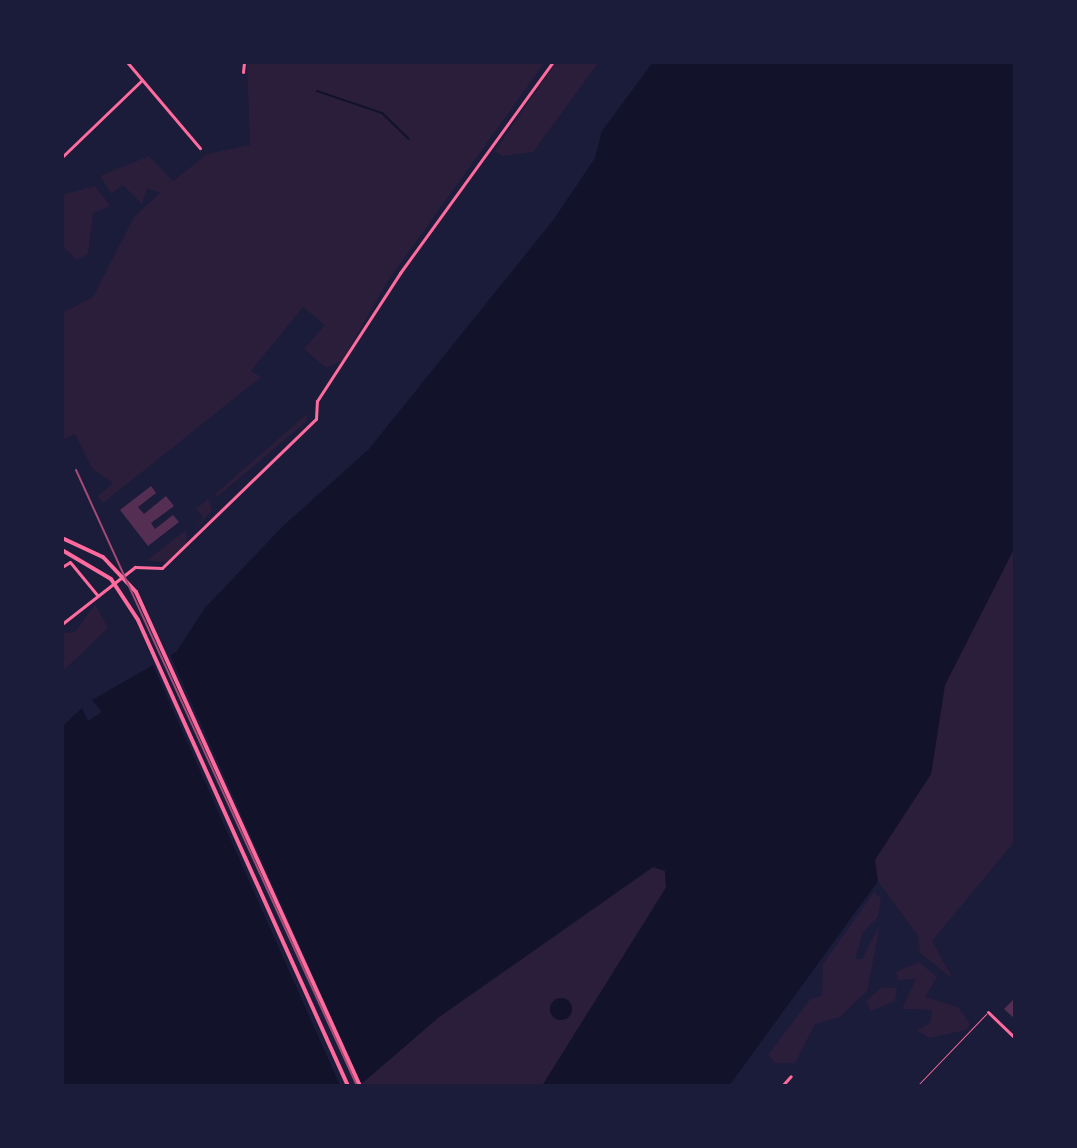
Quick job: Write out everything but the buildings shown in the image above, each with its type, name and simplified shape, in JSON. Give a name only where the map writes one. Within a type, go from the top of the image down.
[{"type":"main road","points":[[62,538],[103,557],[136,592],[360,1086]]},
{"type":"main road","points":[[62,550],[111,579],[138,620],[348,1086]]},
{"type":"street","points":[[127,62],[200,148]]},
{"type":"street","points":[[243,72],[244,62]]},
{"type":"street","points":[[62,624],[135,567],[162,568],[316,419],[317,401],[413,255],[553,62]]},
{"type":"street","points":[[62,157],[142,80]]},
{"type":"street","points":[[62,567],[70,562],[98,596]]},
{"type":"street","points":[[988,1012],[1015,1038]]},
{"type":"street","points":[[782,1086],[791,1076]]},
{"type":"lane","points":[[917,1086],[988,1012]]},
{"type":"shaded area","points":[[247,62],[545,62],[387,282],[342,361],[326,368],[304,349],[325,325],[303,307],[251,371],[261,377],[103,503],[98,496],[113,483],[92,468],[75,434],[62,440],[62,313],[93,297],[134,217],[160,193],[147,188],[142,204],[123,185],[111,194],[100,176],[149,156],[173,181],[207,154],[250,145]]},
{"type":"shaded area","points":[[556,62],[599,62],[533,152],[502,156],[495,151]]},
{"type":"shaded area","points":[[653,62],[1015,62],[1015,547],[945,685],[931,774],[875,860],[878,881],[729,1086],[542,1086],[666,888],[665,871],[653,867],[439,1017],[359,1086],[62,1086],[62,727],[82,708],[88,721],[102,712],[92,700],[176,652],[205,608],[282,527],[369,449],[554,219],[595,158],[602,131]]},
{"type":"shaded area","points":[[95,186],[110,206],[93,213],[88,254],[77,260],[62,246],[62,195]]},
{"type":"shaded area","points":[[307,414],[307,421],[217,497],[215,494]]},
{"type":"shaded area","points":[[208,499],[212,510],[195,531],[203,517],[196,509]]},
{"type":"shaded area","points":[[186,530],[187,544],[167,562],[146,561]]},
{"type":"shaded area","points":[[1015,547],[1015,841],[932,941],[953,979],[920,953],[918,936],[878,881],[874,860],[931,774],[945,685]]},
{"type":"shaded area","points":[[95,604],[108,628],[62,672],[62,633],[75,632]]},
{"type":"shaded area","points":[[653,867],[665,871],[666,887],[542,1086],[359,1086],[439,1017]]},
{"type":"shaded area","points":[[874,892],[881,898],[878,917],[863,932],[855,959],[862,959],[880,925],[867,991],[840,1017],[815,1024],[795,1063],[775,1063],[768,1055],[811,998],[822,996],[823,964]]},
{"type":"shaded area","points":[[919,962],[937,977],[925,997],[958,1007],[970,1024],[966,1030],[929,1038],[917,1030],[930,1023],[932,1010],[902,1009],[916,979],[898,980],[896,972]]},
{"type":"shaded area","points":[[881,988],[897,988],[895,1001],[871,1011],[866,1001]]},
{"type":"shaded area","points":[[557,998],[565,998],[572,1009],[565,1020],[557,1020],[550,1013],[550,1005]]},
{"type":"pier","points":[[169,652],[362,1086],[340,1086],[151,660]]},
{"type":"waterway","points":[[317,91],[382,113],[409,139]]},
{"type":"railway","points":[[76,470],[357,1086]]}]
